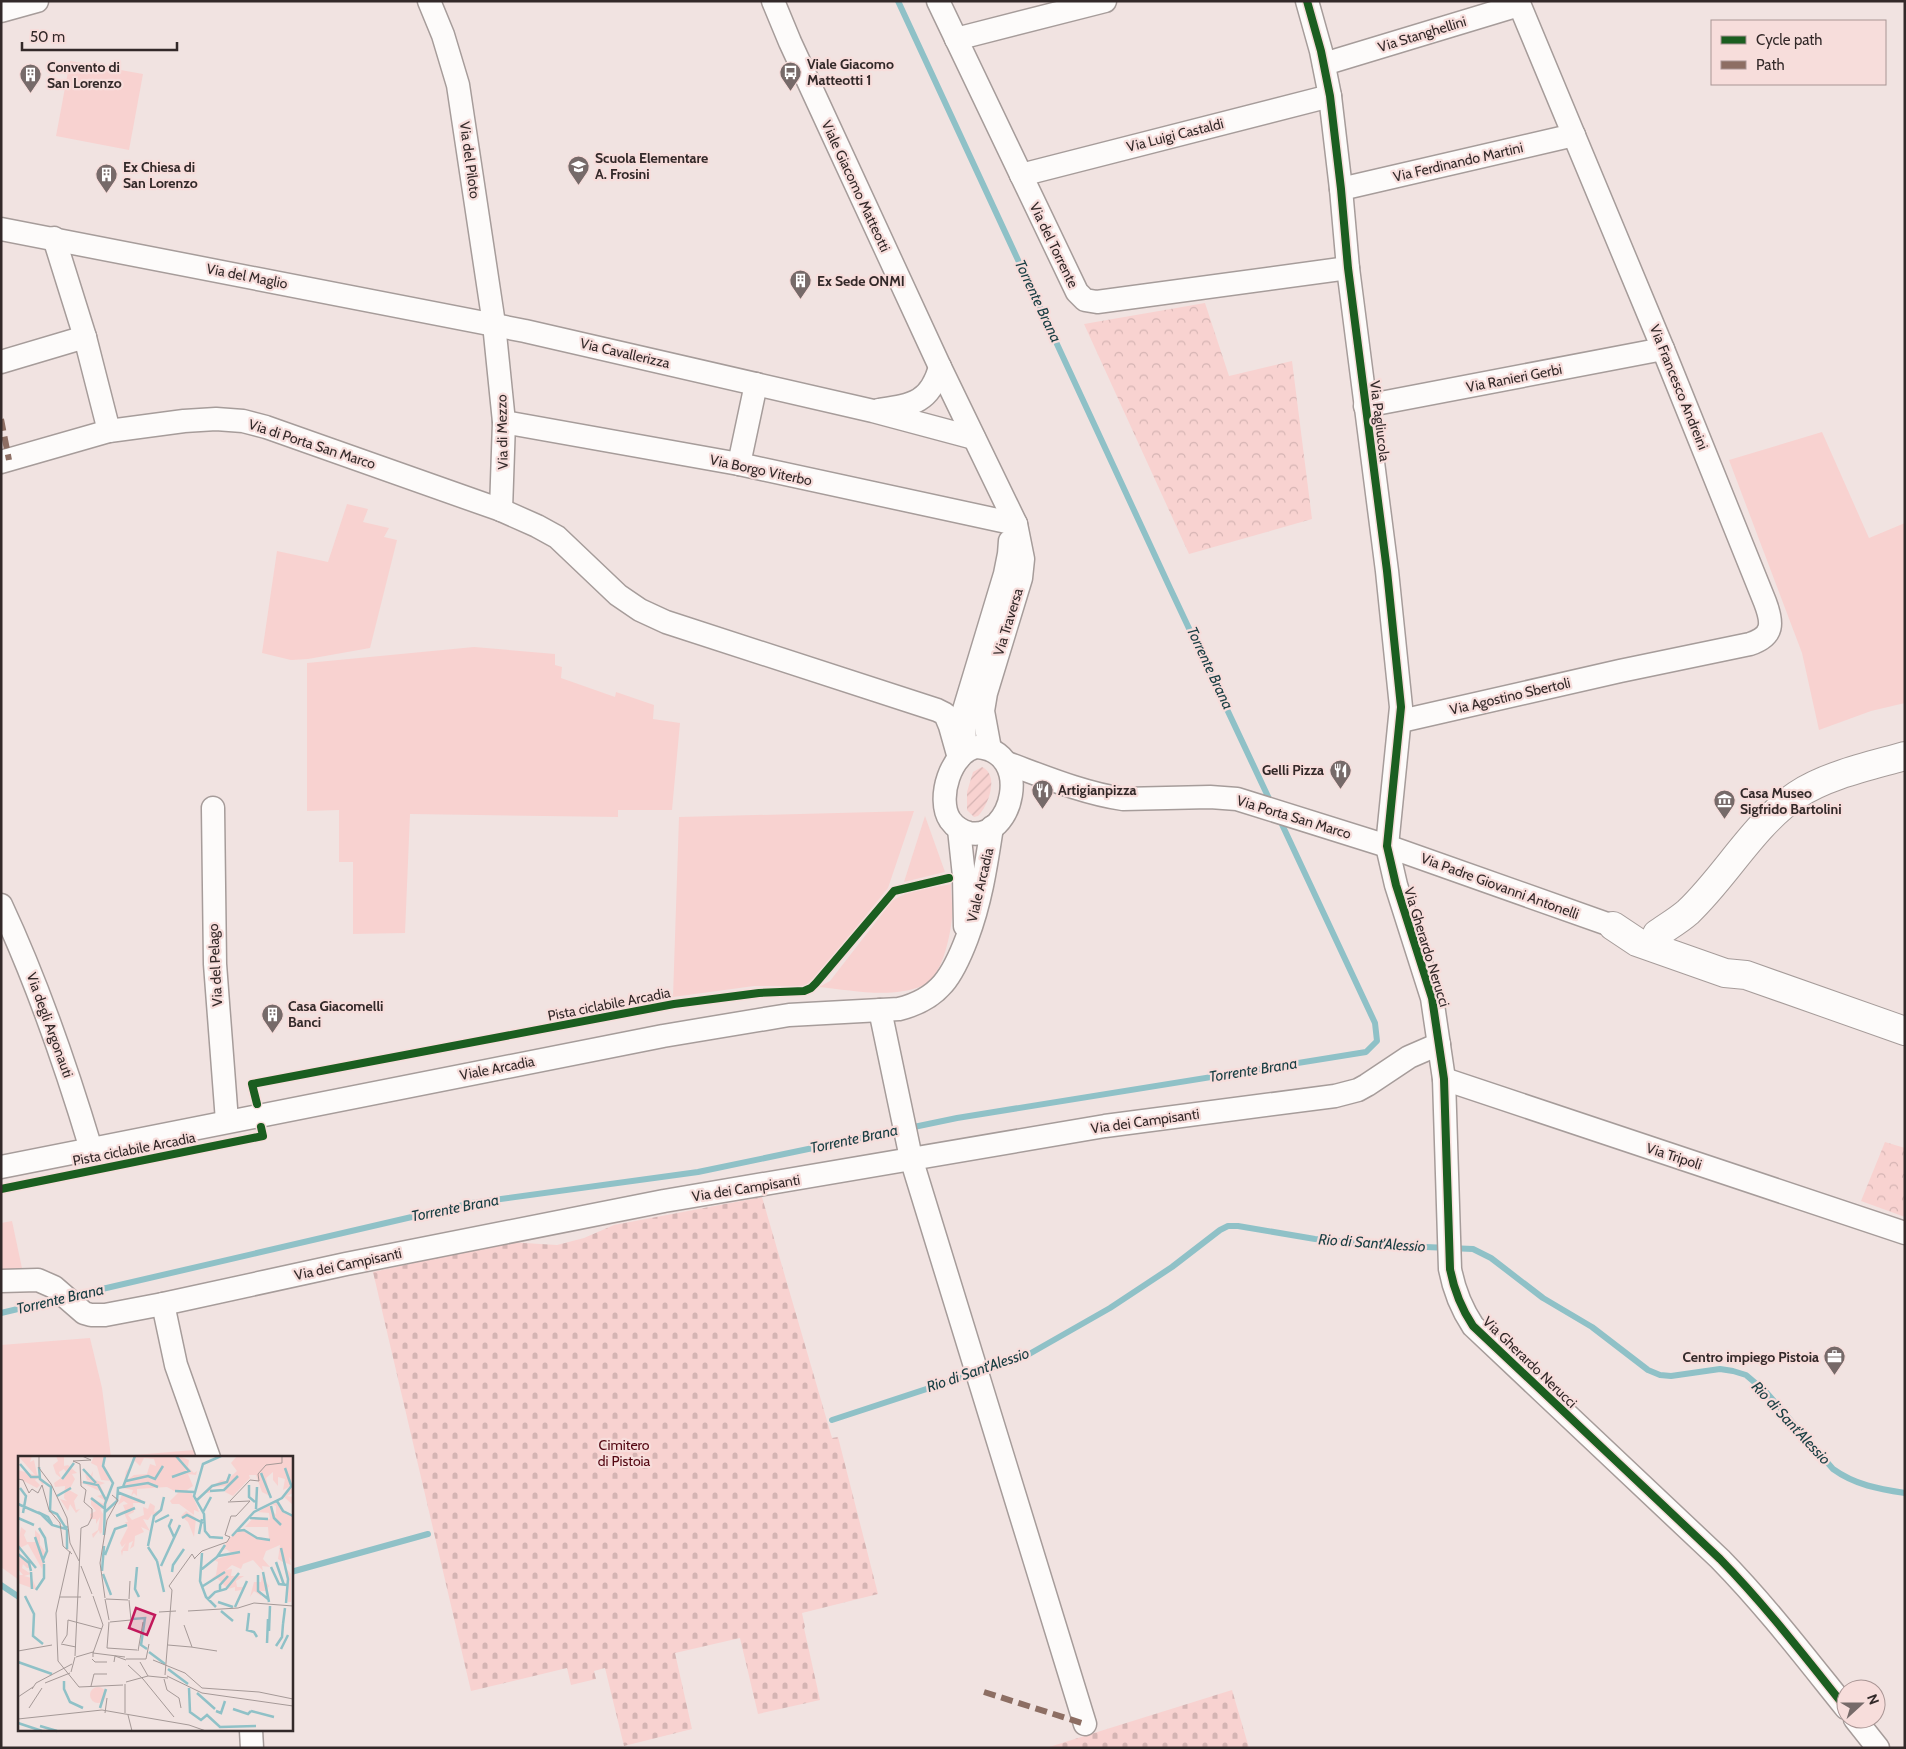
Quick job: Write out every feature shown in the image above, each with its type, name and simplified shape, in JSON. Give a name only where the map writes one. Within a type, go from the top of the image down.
[{"type":"main road","points":[[1657,934],[1678,920],[1693,906],[1757,830],[1783,805],[1797,795],[1822,782],[1905,756]]},
{"type":"main road","points":[[1613,926],[1644,929],[1729,960],[1746,974]]},
{"type":"main road","points":[[1613,926],[1637,942],[1725,973],[1746,974],[1905,1031]]},
{"type":"street","points":[[1,11],[37,1]]},
{"type":"street","name":"Viale Giacomo Matteotti","points":[[760,1],[790,42]]},
{"type":"street","name":"Viale Giacomo Matteotti","points":[[773,1],[790,42],[974,438]]},
{"type":"street","name":"Via del Torrente","points":[[938,1],[1077,292],[1085,300],[1097,302],[1348,268]]},
{"type":"street","points":[[956,39],[1105,1]]},
{"type":"street","name":"Via Pagliucola","points":[[1307,1],[1324,64],[1330,96],[1348,268],[1400,684],[1400,721],[1387,846]]},
{"type":"street","name":"Via del Piloto","points":[[434,2],[458,85],[494,324]]},
{"type":"street","name":"Via Stanghellini","points":[[1324,64],[1519,3]]},
{"type":"street","name":"Via Francesco Andreini","points":[[1519,3],[1663,349],[1765,602],[1770,623],[1769,632],[1765,637],[1750,644],[1620,671]]},
{"type":"street","name":"Via Luigi Castaldi","points":[[1021,174],[1330,96]]},
{"type":"street","name":"Via Ferdinando Martini","points":[[1341,189],[1574,135]]},
{"type":"street","name":"Via del Maglio","points":[[1,229],[494,324]]},
{"type":"street","points":[[54,238],[85,336],[109,431]]},
{"type":"street","name":"Via Cavallerizza","points":[[494,324],[756,384],[974,438]]},
{"type":"street","name":"Via di Mezzo","points":[[494,324],[504,422],[501,510]]},
{"type":"street","points":[[1,362],[85,336]]},
{"type":"street","name":"Via Ranieri Gerbi","points":[[1366,406],[1663,349]]},
{"type":"street","name":"Via Cavallerizza","points":[[873,412],[905,406],[920,400],[934,386],[940,367]]},
{"type":"street","points":[[739,464],[756,384]]},
{"type":"street","name":"Via di Porta San Marco","points":[[1,462],[109,431],[200,419],[243,421],[286,433],[501,510],[537,526],[557,537],[618,595],[655,617],[945,714],[962,755]]},
{"type":"street","name":"Via Borgo Viterbo","points":[[504,422],[739,464],[1012,523]]},
{"type":"street","name":"Via Traversa","points":[[974,438],[1002,496],[1023,559],[1021,578],[986,693],[983,711],[999,756]]},
{"type":"street","name":"Via Traversa","points":[[962,755],[964,710],[1008,564],[1012,523]]},
{"type":"street","name":"Via Agostino Sbertoli","points":[[1400,721],[1620,671]]},
{"type":"street","points":[[978,747],[999,756],[1012,779],[1012,788],[1005,812],[992,827],[978,833],[959,829],[948,816],[945,800],[949,776],[962,755],[978,747]]},
{"type":"street","name":"Via Porta San Marco","points":[[999,756],[1080,789],[1123,799],[1210,797],[1237,799],[1387,846]]},
{"type":"street","name":"Via Porta San Marco","points":[[1012,788],[1080,789]]},
{"type":"street","name":"Via del Pelago","points":[[213,808],[215,964],[227,1122]]},
{"type":"street","name":"Viale Arcadia","points":[[1,1167],[592,1050],[749,1021],[831,1011],[882,1019],[932,994],[951,975],[962,954],[980,898],[992,827]]},
{"type":"street","name":"Viale Arcadia","points":[[959,829],[964,876],[965,942]]},
{"type":"street","name":"Via Padre Giovanni Antonelli","points":[[1387,846],[1613,926]]},
{"type":"street","name":"Via Gherardo Nerucci","points":[[1387,846],[1396,885],[1432,998],[1444,1079],[1450,1269],[1454,1289],[1463,1310],[1473,1326],[1720,1559],[1752,1592],[1836,1695]]},
{"type":"street","name":"Via degli Argonauti","points":[[1,905],[44,1007],[73,1087],[91,1149]]},
{"type":"street","points":[[882,1019],[909,1152],[1084,1724]]},
{"type":"street","name":"Via dei Campisanti","points":[[1,1281],[38,1280],[54,1287],[84,1312],[91,1315],[105,1315],[565,1220],[664,1201],[806,1178],[909,1152],[1335,1096],[1358,1090],[1409,1057],[1439,1044]]},
{"type":"street","name":"Via Tripoli","points":[[1444,1079],[1905,1232]]},
{"type":"street","points":[[163,1304],[176,1365],[207,1456]]},
{"type":"street","points":[[1863,1729],[1878,1748]]},
{"type":"street","points":[[250,1732],[252,1748]]},
{"type":"green space","points":[[70,61],[143,74],[129,150],[56,136]]},
{"type":"green space","points":[[1205,303],[1229,376],[1292,361],[1312,519],[1189,554],[1084,324]]},
{"type":"green space","points":[[1822,432],[1869,538],[1905,523],[1905,703],[1871,711],[1819,730],[1802,653],[1729,460]]},
{"type":"green space","points":[[347,504],[368,509],[363,522],[389,528],[384,537],[397,540],[370,648],[308,659],[291,660],[262,653],[277,551],[328,562]]},
{"type":"green space","points":[[474,647],[555,654],[555,665],[562,667],[561,678],[615,697],[616,692],[654,705],[653,719],[680,723],[672,810],[618,810],[618,817],[410,814],[405,933],[353,934],[353,862],[339,862],[339,810],[307,811],[307,663]]},
{"type":"green space","points":[[982,767],[990,777],[990,791],[982,811],[978,816],[974,817],[967,810],[967,792],[973,772]]},
{"type":"green space","points":[[914,811],[888,888],[809,986],[754,986],[673,997],[679,817]]},
{"type":"green space","points":[[925,816],[945,872],[904,882]]},
{"type":"green space","points":[[951,884],[952,914],[949,936],[940,966],[929,982],[910,990],[884,993],[819,987],[830,981],[892,901],[913,891]]},
{"type":"green space","points":[[1885,1142],[1905,1148],[1905,1217],[1861,1201]]},
{"type":"green space","name":"Cimitero di Pistoia","points":[[762,1197],[832,1438],[838,1437],[878,1594],[802,1613],[820,1700],[758,1714],[740,1638],[675,1653],[692,1729],[624,1746],[605,1668],[594,1671],[596,1679],[571,1685],[567,1668],[471,1691],[373,1272],[508,1242],[557,1245],[584,1238],[614,1225]]},
{"type":"green space","points":[[12,1221],[23,1273],[1,1275],[1,1223]]},
{"type":"green space","points":[[90,1338],[102,1388],[111,1456],[18,1456],[18,1579],[1,1567],[1,1345]]},
{"type":"green space","points":[[194,1450],[196,1456],[123,1456]]},
{"type":"green space","points":[[1232,1690],[1249,1748],[1046,1748]]},
{"type":"waterway","name":"Torrente Brana","points":[[898,1],[1272,805]]},
{"type":"waterway","name":"Torrente Brana","points":[[72,1296],[472,1203],[698,1172],[957,1118],[1366,1052],[1377,1041],[1375,1023],[1279,818]]},
{"type":"waterway","name":"Rio di Sant'Alessio","points":[[832,1420],[1024,1357],[1110,1308],[1172,1267],[1220,1230],[1228,1226],[1238,1226],[1315,1239],[1378,1245],[1473,1249],[1491,1258],[1543,1298],[1592,1327],[1648,1370],[1660,1375],[1671,1376],[1720,1369],[1746,1375],[1766,1392],[1833,1469],[1859,1483],[1905,1493]]},
{"type":"waterway","name":"Torrente Brana","points":[[1,1313],[60,1299]]},
{"type":"waterway","points":[[292,1572],[428,1534]]},
{"type":"waterway","points":[[1,1585],[18,1596]]},
{"type":"marked path","points":[[1,419],[9,460]]},
{"type":"marked path","points":[[984,1692],[1085,1724]]},
{"type":"cycle path","points":[[1307,1],[1321,51],[1330,96],[1348,268],[1387,571],[1401,707],[1387,846],[1396,885],[1432,998],[1444,1079],[1450,1269],[1456,1292],[1473,1326],[1720,1559],[1769,1613],[1836,1696]]},
{"type":"cycle path","name":"Pista ciclabile Arcadia","points":[[257,1104],[252,1084],[674,1004],[759,993],[804,991],[816,983],[894,891],[949,878]]},
{"type":"cycle path","name":"Pista ciclabile Arcadia","points":[[1,1189],[263,1136],[261,1127]]},
{"type":"place","name":"Viale Giacomo Matteotti 1","points":[[791,91]]},
{"type":"place","name":"Convento di San Lorenzo","points":[[31,94]]},
{"type":"place","name":"Scuola Elementare A. Frosini","points":[[579,185]]},
{"type":"place","name":"Ex Chiesa di San Lorenzo","points":[[107,194]]},
{"type":"place","name":"Ex Sede ONMI","points":[[801,300]]},
{"type":"place","name":"Gelli Pizza","points":[[1340,789]]},
{"type":"place","name":"Artigianpizza","points":[[1042,809]]},
{"type":"place","name":"Casa Museo Sigfrido Bartolini","points":[[1724,820]]},
{"type":"place","name":"Casa Giacomelli Banci","points":[[272,1033]]},
{"type":"place","name":"Centro impiego Pistoia","points":[[1835,1376]]}]
